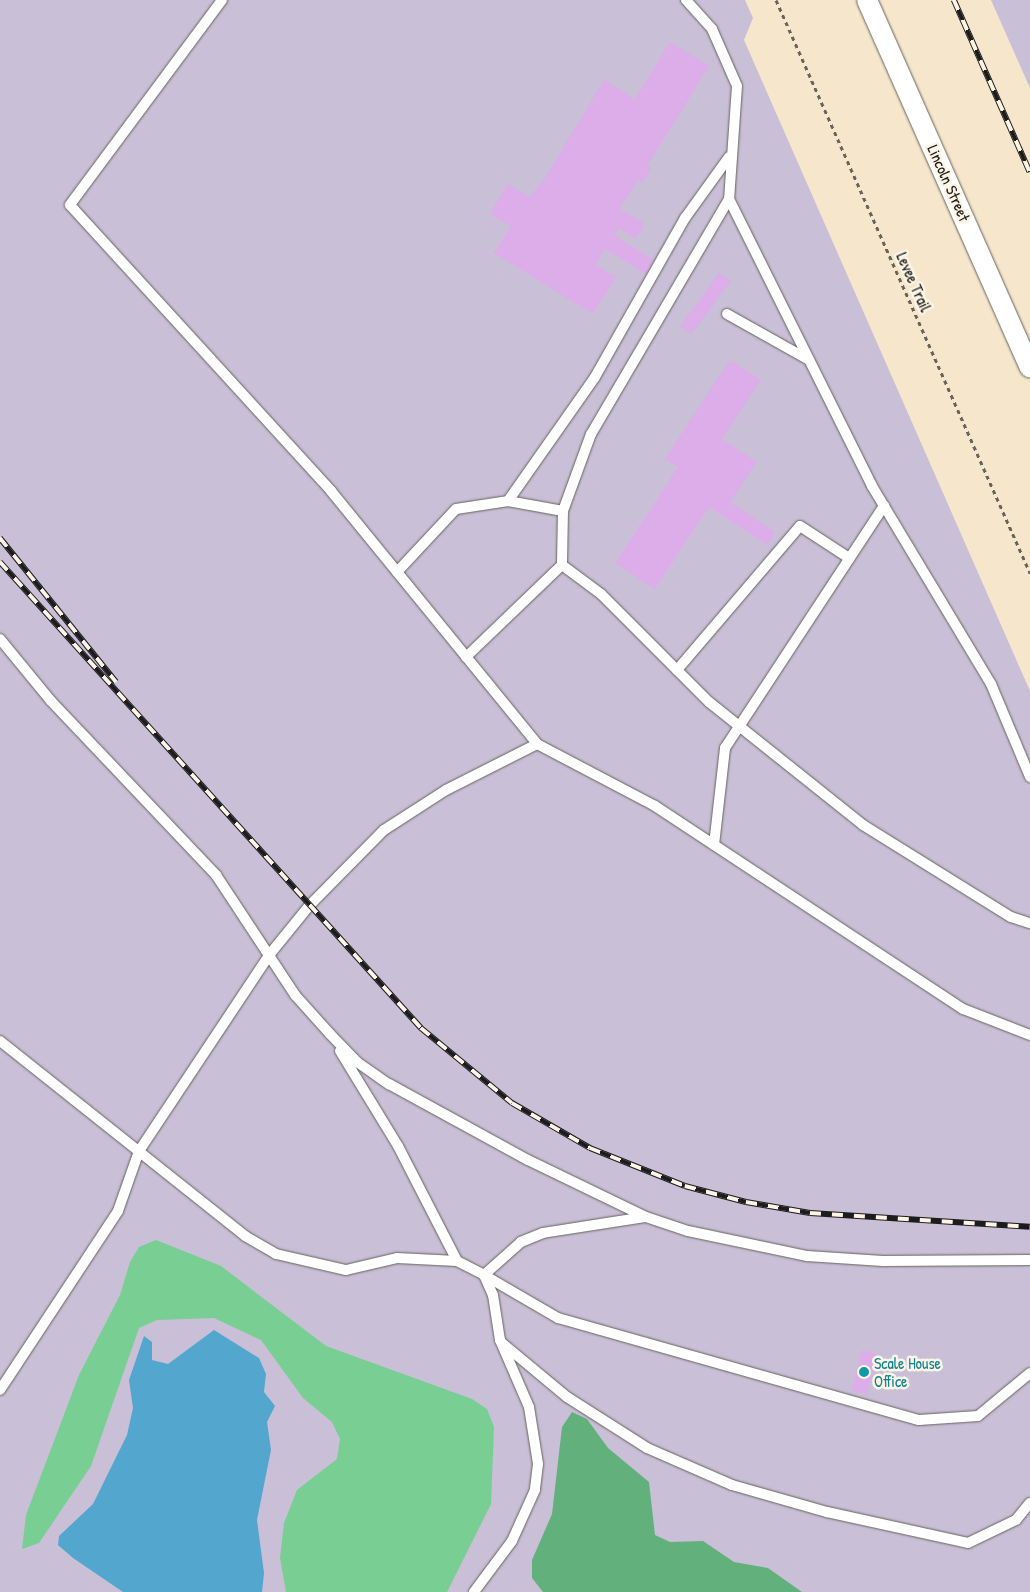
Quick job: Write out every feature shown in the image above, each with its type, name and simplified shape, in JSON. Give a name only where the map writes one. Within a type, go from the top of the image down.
[{"type":"street","name":"Lincoln Street","points":[[867,0],[1030,366]]},
{"type":"lane","points":[[222,0],[70,204],[331,491],[537,744],[655,806],[963,1009],[1030,1035]]},
{"type":"lane","points":[[686,0],[712,29],[737,86],[729,157],[729,199],[884,506],[991,684],[1030,777]]},
{"type":"lane","points":[[508,501],[596,377],[685,218],[729,157]]},
{"type":"lane","points":[[466,657],[562,565],[563,511],[591,434],[729,199]]},
{"type":"lane","points":[[727,314],[809,360]]},
{"type":"lane","points":[[397,572],[456,509],[508,501],[563,511]]},
{"type":"lane","points":[[714,845],[721,764],[737,725],[884,506]]},
{"type":"lane","points":[[677,670],[800,526],[849,558]]},
{"type":"lane","points":[[562,565],[601,594],[677,670],[737,725],[863,825],[1011,917],[1030,923]]},
{"type":"lane","points":[[0,639],[51,700],[216,875],[296,995],[330,1034],[357,1062],[390,1084],[528,1160],[646,1217],[728,1242],[807,1256],[883,1261],[1030,1260]]},
{"type":"lane","points":[[0,1390],[118,1211],[139,1151],[270,954],[309,906],[384,830],[446,790],[537,744]]},
{"type":"lane","points":[[330,1034],[398,1146],[457,1261]]},
{"type":"lane","points":[[0,1041],[245,1236],[276,1254],[346,1270],[396,1258],[457,1261],[558,1318],[919,1420],[978,1416],[1030,1373]]},
{"type":"lane","points":[[484,1275],[521,1242],[543,1233],[646,1217]]},
{"type":"lane","points":[[474,1592],[512,1541],[536,1490],[538,1464],[529,1407],[500,1340],[493,1296],[484,1275]]},
{"type":"lane","points":[[500,1340],[567,1397],[647,1448],[732,1485],[827,1512],[968,1542],[1016,1520],[1030,1503]]},
{"type":"path","name":"Levee Trail","points":[[776,0],[1030,573]]},
{"type":"shaded area","points":[[0,0],[745,0],[753,18],[744,40],[1030,691],[1030,1592],[0,1592]]},
{"type":"shaded area","points":[[991,0],[1030,0],[1030,88]]},
{"type":"green space","points":[[156,1240],[221,1266],[326,1346],[472,1399],[487,1409],[494,1427],[491,1504],[447,1592],[286,1592],[280,1558],[284,1523],[297,1490],[337,1459],[340,1439],[332,1422],[303,1398],[261,1340],[214,1318],[157,1320],[139,1328],[91,1466],[39,1543],[22,1549],[26,1515],[79,1375],[120,1295],[130,1262],[139,1247]]},
{"type":"green space","points":[[572,1412],[587,1419],[608,1448],[649,1482],[655,1535],[670,1542],[703,1541],[734,1562],[768,1568],[802,1592],[543,1592],[532,1578],[532,1560],[552,1514],[562,1427]]},
{"type":"water","points":[[214,1330],[259,1358],[266,1374],[264,1392],[275,1406],[267,1422],[271,1450],[257,1520],[264,1573],[262,1592],[123,1592],[73,1558],[58,1545],[59,1536],[93,1504],[127,1435],[133,1408],[129,1380],[144,1336],[152,1342],[152,1360],[168,1364]]},
{"type":"building","points":[[670,42],[709,66],[647,166],[651,168],[642,183],[638,180],[620,209],[645,224],[636,239],[619,228],[614,235],[654,260],[646,274],[605,249],[596,265],[616,277],[593,314],[494,253],[511,226],[490,214],[508,184],[529,197],[543,181],[604,80],[635,99]]},
{"type":"building","points":[[719,273],[730,281],[692,335],[680,326]]},
{"type":"building","points":[[730,360],[761,380],[722,439],[757,462],[730,502],[775,532],[767,545],[709,507],[655,589],[615,563],[678,467],[665,459]]},
{"type":"building","name":"Scale House Office","points":[[862,1350],[877,1354],[867,1395],[851,1391]]},
{"type":"railway","points":[[954,0],[1030,172]]},
{"type":"railway","points":[[0,538],[116,682]]},
{"type":"railway","points":[[0,562],[421,1028],[512,1103],[590,1148],[685,1186],[746,1202],[810,1213],[1030,1227]]},
{"type":"place","name":"Scale House Office","points":[[864,1372]]}]
